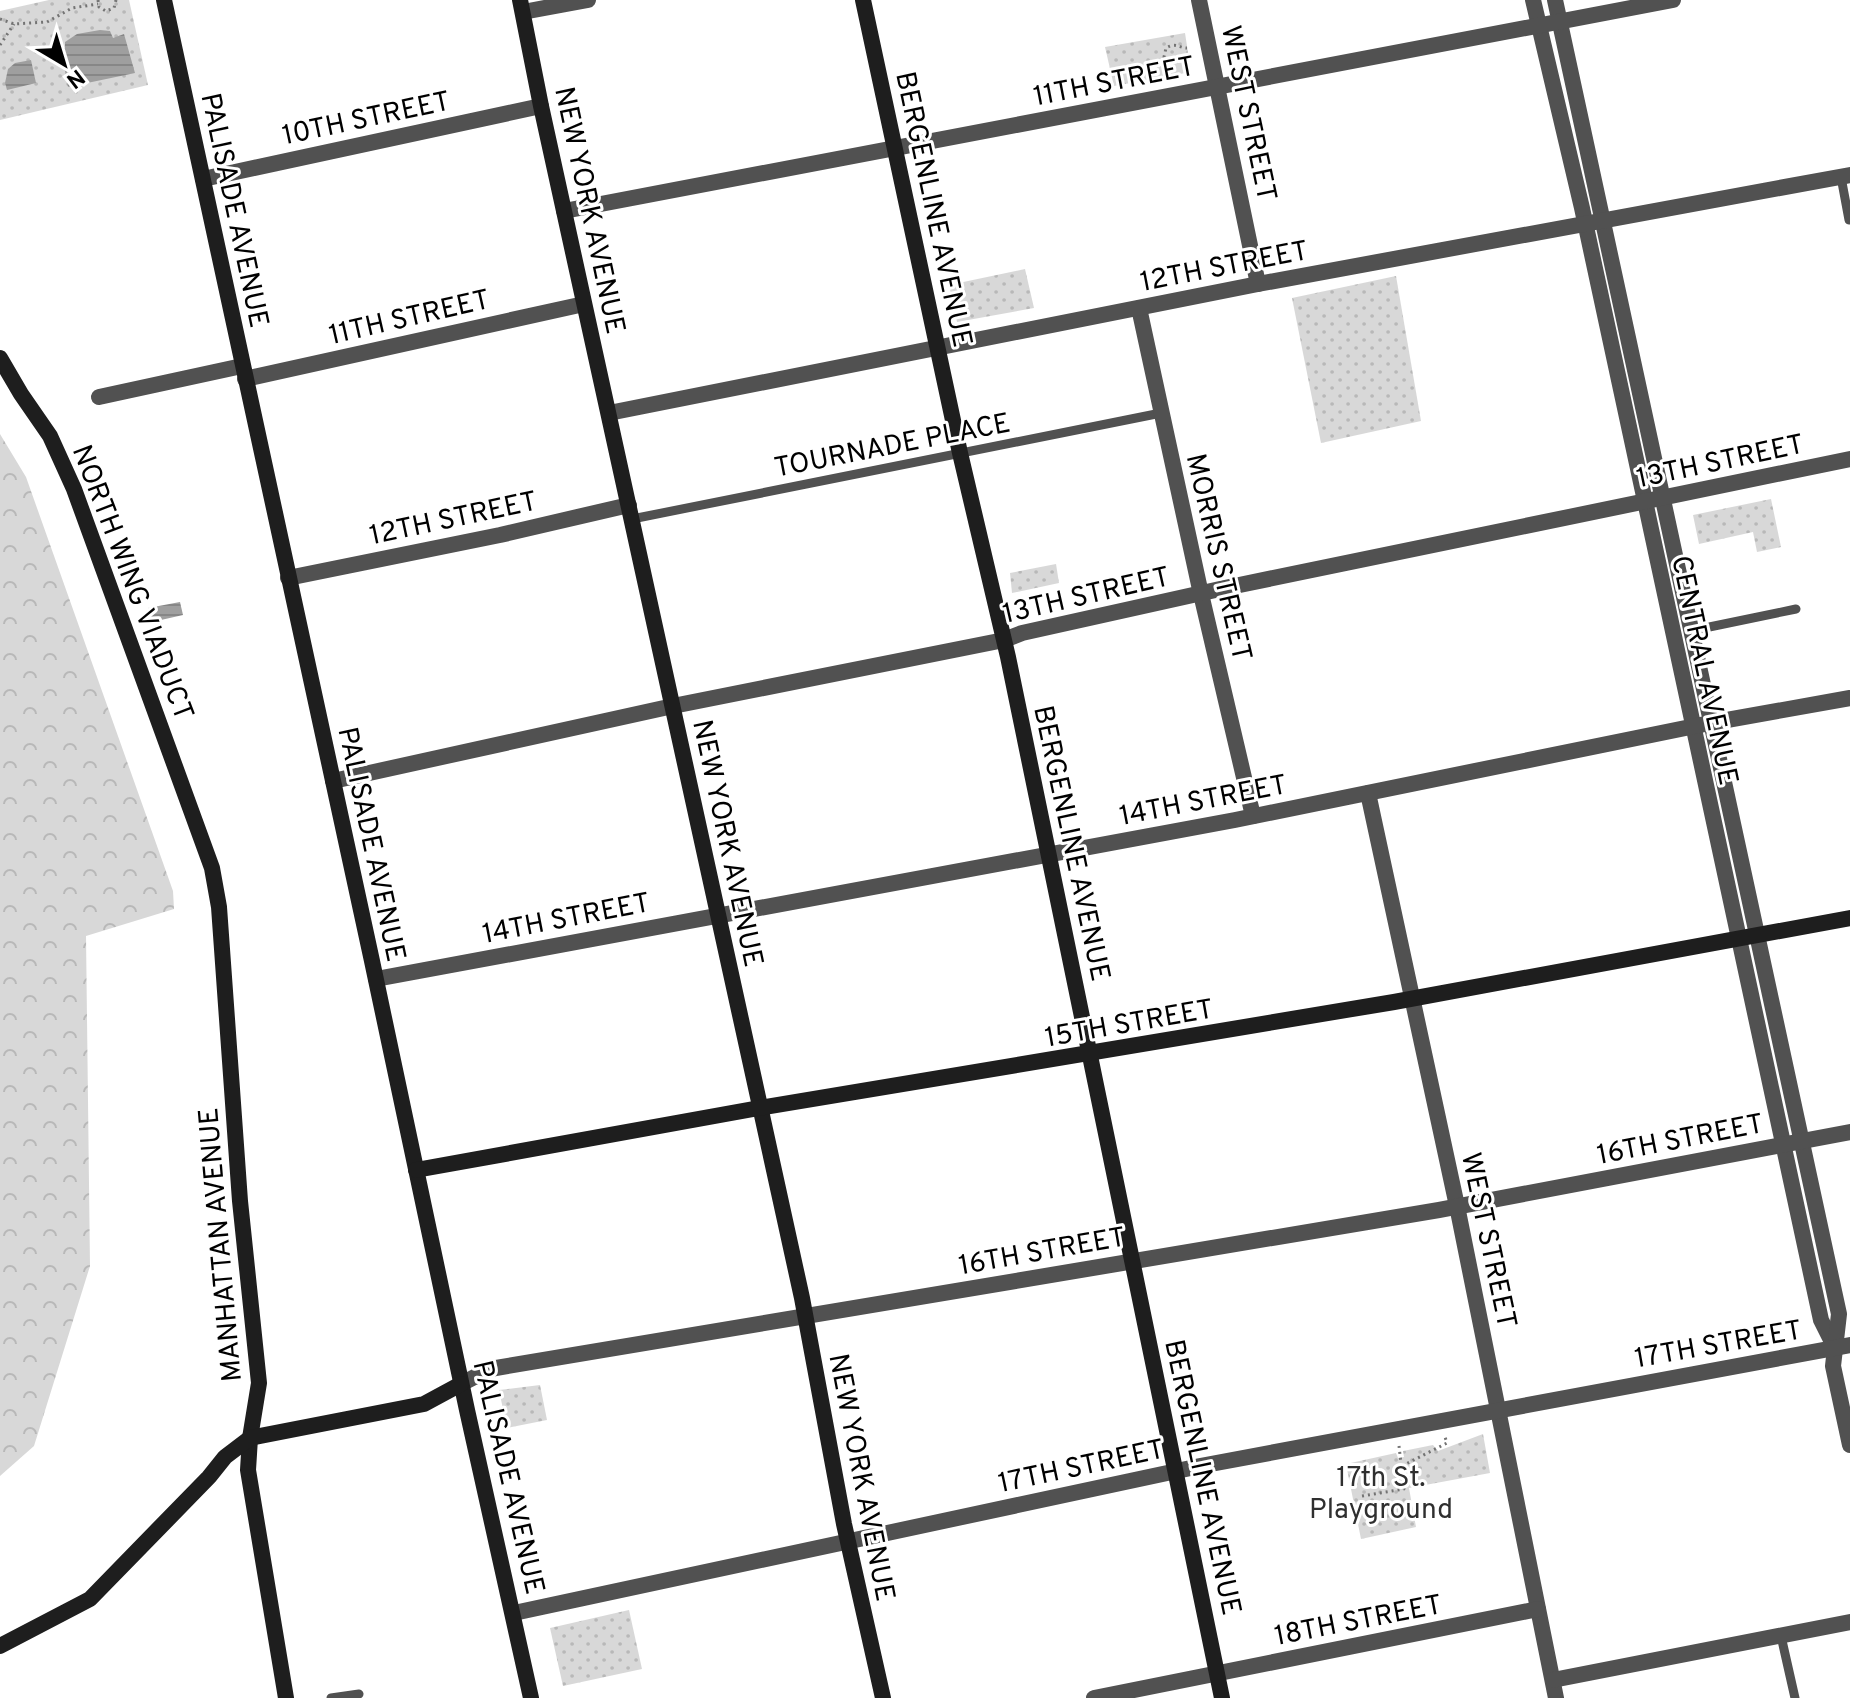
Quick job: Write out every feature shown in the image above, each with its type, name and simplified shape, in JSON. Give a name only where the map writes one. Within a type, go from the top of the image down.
[{"type":"street","name":"PALISADE AVENUE","points":[[164,0],[531,1698]]},
{"type":"street","points":[[521,6],[588,0]]},
{"type":"street","name":"BERGENLINE AVENUE","points":[[863,0],[960,453],[1004,640],[1222,1698]]},
{"type":"street","name":"WEST STREET","points":[[1199,0],[1258,284]]},
{"type":"street","name":"CENTRAL AVENUE","points":[[1533,0],[1585,225],[1821,1320],[1843,1347]]},
{"type":"street","name":"CENTRAL AVENUE","points":[[1555,0],[1756,935],[1804,1141],[1839,1314],[1843,1347],[1833,1366],[1850,1445]]},
{"type":"street","name":"11TH STREET","points":[[564,211],[1673,0]]},
{"type":"street","name":"NEW YORK AVENUE","points":[[521,6],[805,1316],[848,1541],[883,1698]]},
{"type":"street","name":"10TH STREET","points":[[203,179],[541,106]]},
{"type":"street","name":"12TH STREET","points":[[609,413],[1258,284],[1846,176]]},
{"type":"street","name":"11TH STREET","points":[[99,397],[243,373],[584,304]]},
{"type":"street","name":"MORRIS STREET","points":[[1139,308],[1253,816]]},
{"type":"street","name":"NORTH WING VIADUCT","points":[[0,358],[50,436],[74,489],[184,789]]},
{"type":"street","name":"13TH STREET","points":[[333,781],[673,706],[1004,640],[1022,633],[1201,594],[1850,459]]},
{"type":"street","name":"12TH STREET","points":[[288,578],[630,512]]},
{"type":"street","name":"14TH STREET","points":[[376,979],[1253,816],[1710,723],[1850,698]]},
{"type":"street","name":"MANHATTAN AVENUE","points":[[184,789],[212,868],[219,907],[240,1201],[259,1383],[248,1470],[286,1698]]},
{"type":"street","name":"WEST STREET","points":[[1368,793],[1457,1206],[1556,1698]]},
{"type":"street","name":"15TH STREET","points":[[416,1170],[759,1108],[1412,999],[1850,918]]},
{"type":"street","name":"16TH STREET","points":[[250,1438],[424,1404],[490,1369],[1457,1206],[1850,1132]]},
{"type":"street","name":"17TH STREET","points":[[514,1613],[1175,1472],[1843,1347]]},
{"type":"street","points":[[0,1646],[90,1599],[225,1457],[250,1438]]},
{"type":"street","name":"18TH STREET","points":[[1094,1698],[1538,1609]]},
{"type":"street","points":[[1553,1680],[1850,1622]]},
{"type":"lane","points":[[1846,176],[1849,220]]},
{"type":"lane","name":"TOURNADE PLACE","points":[[630,512],[960,453],[1161,413]]},
{"type":"lane","points":[[1690,631],[1796,609]]},
{"type":"lane","points":[[1781,1636],[1795,1698]]},
{"type":"lane","points":[[331,1698],[359,1694]]},
{"type":"path","points":[[0,19],[14,24],[47,22],[72,8],[98,2],[103,11],[109,11],[116,6],[116,0]]},
{"type":"path","points":[[0,45],[14,24]]},
{"type":"path","points":[[1171,59],[1167,63],[1164,57],[1170,46],[1179,44],[1187,48]]},
{"type":"path","points":[[1402,1466],[1447,1443],[1445,1437]]},
{"type":"path","points":[[1362,1496],[1404,1489],[1399,1446]]},
{"type":"green space","points":[[49,0],[129,0],[148,85],[0,120],[0,11]]},
{"type":"green space","points":[[1185,33],[1191,72],[1114,86],[1105,47]]},
{"type":"green space","points":[[1025,269],[1034,308],[957,322],[949,285]]},
{"type":"green space","points":[[1396,276],[1421,421],[1321,443],[1292,298]]},
{"type":"green space","points":[[0,434],[26,477],[173,891],[174,909],[86,936],[90,1266],[34,1446],[0,1476]]},
{"type":"green space","points":[[1771,499],[1781,547],[1757,552],[1753,532],[1699,544],[1693,515]]},
{"type":"green space","points":[[1056,564],[1059,583],[1012,593],[1010,573]]},
{"type":"green space","points":[[540,1385],[547,1420],[507,1428],[499,1390]]},
{"type":"green space","name":"17th St. Playground","points":[[1483,1434],[1490,1473],[1409,1488],[1416,1527],[1361,1539],[1346,1464],[1396,1453],[1398,1458],[1404,1457],[1403,1451],[1433,1445],[1438,1451]]},
{"type":"green space","points":[[629,1610],[642,1669],[563,1686],[550,1628]]},
{"type":"shaded area","points":[[110,31],[113,38],[124,34],[135,73],[68,87],[61,50],[65,48],[65,42],[77,34]]},
{"type":"shaded area","points":[[31,60],[36,83],[7,90],[8,69],[15,63]]},
{"type":"shaded area","points":[[180,602],[183,615],[152,622],[148,608]]}]
